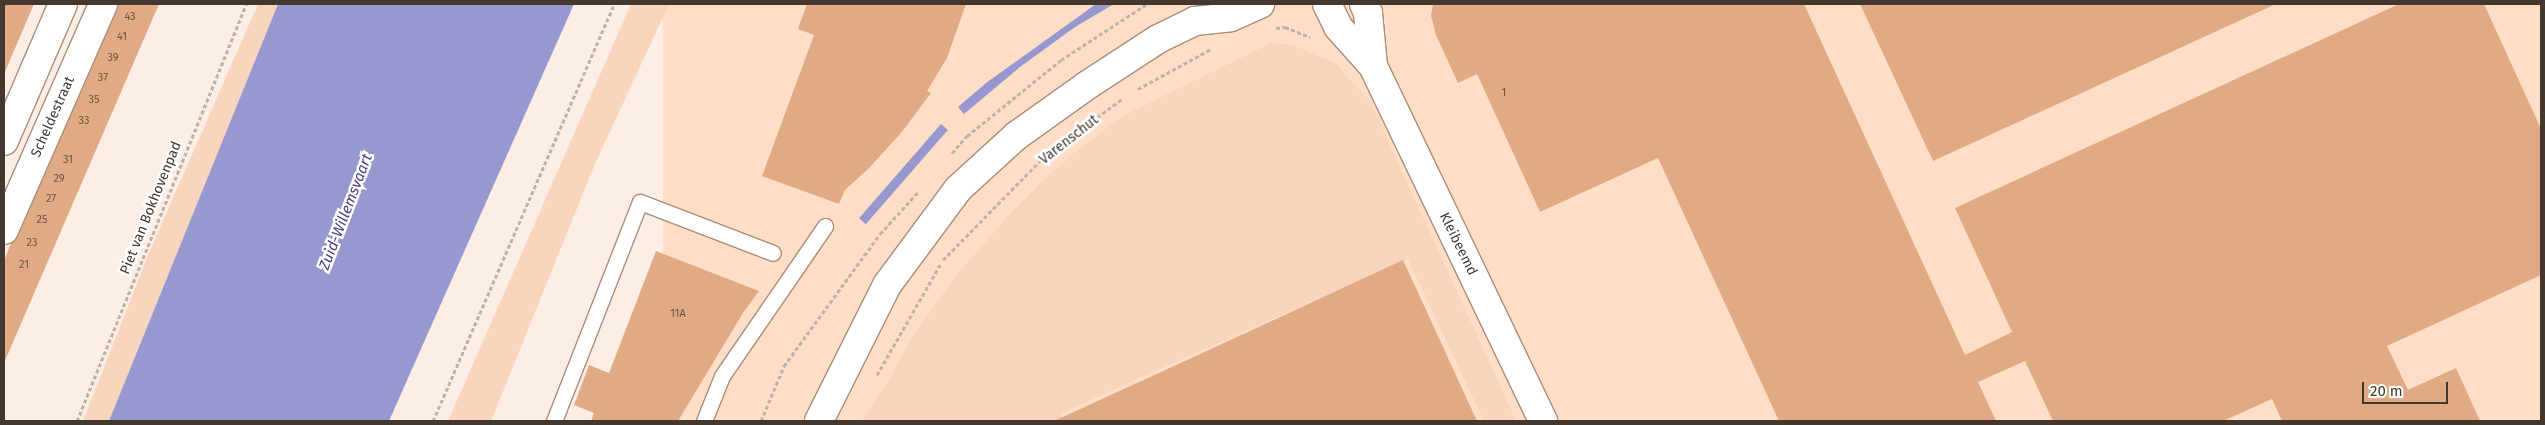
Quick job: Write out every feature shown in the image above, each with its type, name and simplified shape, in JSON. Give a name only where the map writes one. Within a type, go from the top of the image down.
[{"type":"street","points":[[4,141],[63,4]]},
{"type":"street","name":"Scheldestraat","points":[[4,230],[102,4]]},
{"type":"street","name":"Kleibeemd","points":[[1364,4],[1368,13],[1373,66]]},
{"type":"street","points":[[818,421],[887,284],[958,189],[1016,136],[1079,91],[1201,12],[1231,17],[1264,16]]},
{"type":"street","name":"Kleibeemd","points":[[1333,15],[1373,66],[1543,421]]},
{"type":"lane","points":[[554,421],[640,202],[773,253]]},
{"type":"lane","points":[[704,421],[722,376],[825,226]]},
{"type":"path","name":"Piet van Bokhovenpad","points":[[77,421],[246,4]]},
{"type":"path","points":[[433,421],[614,4]]},
{"type":"path","points":[[1264,16],[1285,27],[1312,37],[1333,15]]},
{"type":"path","points":[[1133,91],[1218,46]]},
{"type":"path","name":"Varenschut","points":[[873,382],[942,262],[1045,156],[1125,97]]},
{"type":"shaded area","points":[[258,4],[278,4],[109,421],[83,421],[149,253]]},
{"type":"shaded area","points":[[631,4],[669,4],[595,164],[491,421],[448,421]]},
{"type":"shaded area","points":[[663,4],[2541,4],[2541,421],[663,421]]},
{"type":"shaded area","points":[[1271,43],[1292,45],[1335,63],[1370,101],[1516,421],[1484,421],[1408,259],[1061,413],[1064,421],[861,421],[888,381],[915,333],[955,277],[1011,213],[1042,182],[1075,152],[1123,116]]},
{"type":"water","name":"Zuid-Willemsvaart","points":[[278,4],[574,4],[389,421],[109,421]]},
{"type":"water","points":[[1096,4],[1114,4],[1075,27],[1020,67],[964,114],[958,107],[986,83]]},
{"type":"water","points":[[941,124],[948,130],[866,224],[859,218]]},
{"type":"building","points":[[4,4],[34,4],[4,74]]},
{"type":"building","points":[[118,4],[159,4],[4,363],[4,261],[11,243],[18,236]]},
{"type":"building","points":[[807,4],[966,4],[947,58],[927,91],[931,93],[901,133],[869,168],[845,190],[839,204],[762,176],[814,35],[798,29]]},
{"type":"building","points":[[1433,4],[1804,4],[1965,355],[2012,332],[1955,208],[2399,4],[2484,4],[2541,129],[2541,275],[2387,346],[2408,390],[2456,368],[2480,421],[2282,421],[2272,399],[2223,421],[2053,421],[2025,361],[1978,382],[1996,421],[1779,421],[1658,158],[1540,212],[1477,74],[1458,83],[1436,35],[1431,16]]},
{"type":"building","points":[[1860,4],[2276,4],[1933,161]]},
{"type":"building","points":[[656,251],[759,291],[743,313],[678,421],[591,421],[594,413],[574,405],[589,365],[609,373]]},
{"type":"building","points":[[1403,260],[1477,421],[1054,421],[1211,349]]}]
